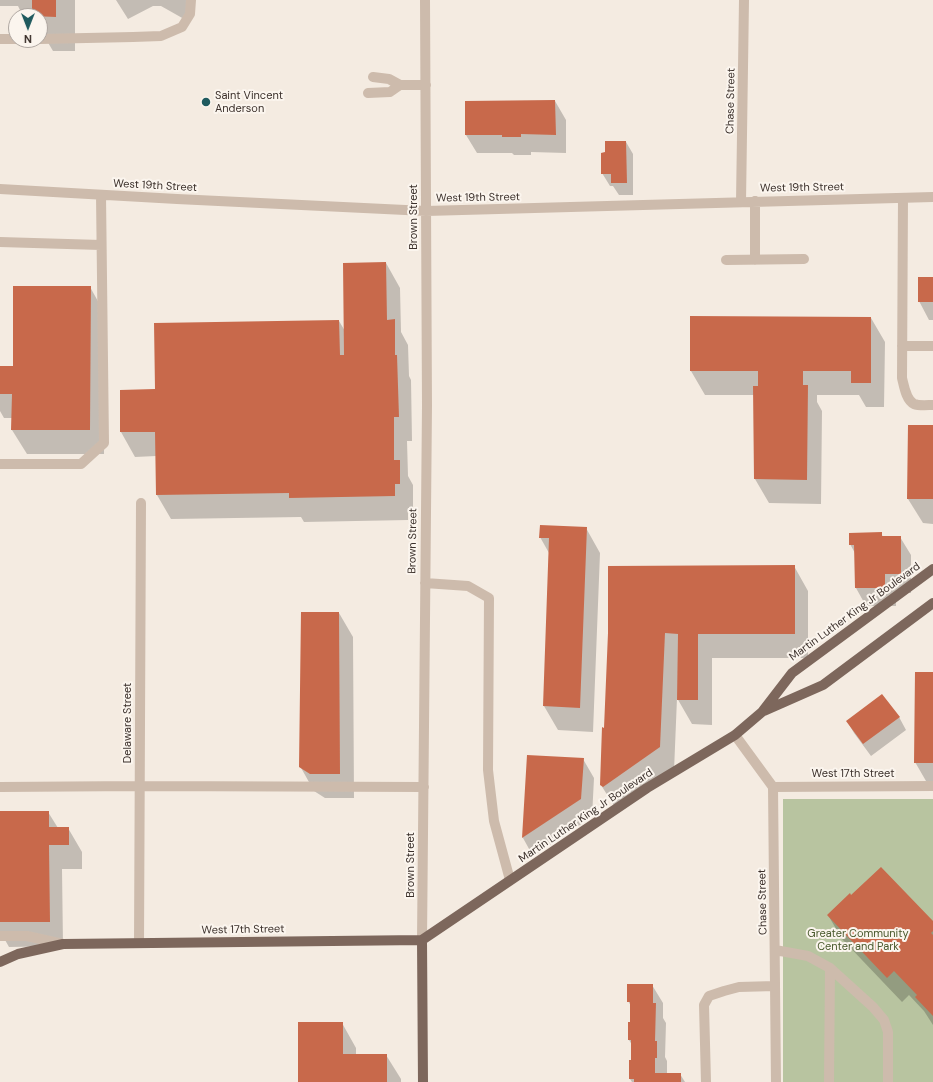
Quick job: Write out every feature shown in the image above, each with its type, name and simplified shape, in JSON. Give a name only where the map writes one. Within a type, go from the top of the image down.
[{"type":"main road","name":"Martin Luther King Jr Boulevard","points":[[422,940],[647,788],[735,735],[762,712],[792,673],[933,569]]},
{"type":"main road","name":"Martin Luther King Jr Boulevard","points":[[762,712],[823,685],[933,603]]},
{"type":"main road","name":"West 17th Street","points":[[0,962],[18,954],[63,944],[422,940]]},
{"type":"main road","name":"Brown Street","points":[[422,940],[423,1082]]},
{"type":"street","points":[[48,39],[161,36],[182,27],[190,14],[191,0]]},
{"type":"street","name":"Brown Street","points":[[422,940],[427,405],[425,0]]},
{"type":"street","name":"Chase Street","points":[[741,202],[744,0]]},
{"type":"street","points":[[373,77],[389,79],[400,85],[426,85]]},
{"type":"street","points":[[368,93],[390,92],[400,85]]},
{"type":"street","name":"West 19th Street","points":[[0,189],[177,200],[426,211],[933,197]]},
{"type":"street","points":[[0,464],[81,464],[104,443],[101,195]]},
{"type":"street","points":[[903,198],[902,378],[905,391],[910,400],[915,404],[933,405]]},
{"type":"street","points":[[754,201],[755,260]]},
{"type":"street","points":[[0,242],[102,245]]},
{"type":"street","points":[[726,260],[804,259]]},
{"type":"street","points":[[902,346],[933,346]]},
{"type":"street","name":"Delaware Street","points":[[140,943],[141,503]]},
{"type":"street","points":[[425,583],[468,586],[489,598],[488,770],[494,821],[510,880]]},
{"type":"street","points":[[735,735],[773,787]]},
{"type":"street","name":"West 17th Street","points":[[773,787],[933,786]]},
{"type":"street","points":[[0,787],[424,787]]},
{"type":"street","name":"Chase Street","points":[[773,787],[776,1082]]},
{"type":"street","name":"West 17th Street","points":[[0,936],[28,936],[63,944]]},
{"type":"street","points":[[775,950],[808,956],[830,968],[873,1007],[884,1020],[888,1032],[888,1082]]},
{"type":"street","points":[[829,1082],[830,968]]},
{"type":"street","points":[[706,1082],[704,1005],[709,996],[739,987],[775,986]]},
{"type":"green space","name":"Greater Community Center and Park","points":[[783,799],[933,799],[933,1082],[783,1082]]},
{"type":"building","points":[[32,0],[56,0],[56,17],[48,17],[48,8],[32,8]]},
{"type":"building","points":[[555,100],[556,135],[521,134],[521,137],[502,137],[502,135],[465,135],[465,101]]},
{"type":"building","points":[[605,141],[626,141],[627,183],[611,183],[611,174],[601,174],[601,153],[605,152]]},
{"type":"building","points":[[386,262],[387,320],[395,319],[395,355],[397,355],[399,417],[394,417],[394,460],[400,460],[400,484],[395,484],[395,496],[289,498],[289,493],[156,495],[155,432],[120,432],[120,390],[155,389],[154,323],[339,320],[340,355],[344,355],[343,263]]},
{"type":"building","points":[[918,277],[933,277],[933,302],[918,302]]},
{"type":"building","points":[[13,286],[91,286],[90,430],[11,430],[12,394],[0,394],[0,366],[13,366]]},
{"type":"building","points":[[690,316],[871,317],[871,383],[851,383],[851,371],[803,371],[803,385],[808,385],[807,480],[754,479],[753,386],[758,386],[758,371],[690,371]]},
{"type":"building","points":[[908,425],[933,425],[933,499],[907,499]]},
{"type":"building","points":[[540,525],[587,527],[580,708],[543,706],[549,538],[539,538]]},
{"type":"building","points":[[882,532],[882,536],[901,536],[901,574],[885,574],[885,588],[855,588],[854,545],[849,545],[849,533]]},
{"type":"building","points":[[795,565],[795,634],[698,634],[698,700],[677,700],[678,634],[665,633],[660,747],[603,787],[600,785],[608,633],[608,566]]},
{"type":"building","points":[[301,612],[339,612],[340,774],[310,774],[299,767]]},
{"type":"building","points":[[915,672],[933,672],[933,763],[914,763]]},
{"type":"building","points":[[882,694],[900,717],[863,744],[846,721]]},
{"type":"building","points":[[527,755],[584,758],[581,799],[522,838]]},
{"type":"building","points":[[0,811],[49,811],[49,827],[69,827],[69,845],[49,845],[50,922],[0,922]]},
{"type":"building","points":[[881,867],[933,921],[933,931],[931,933],[933,935],[933,1016],[915,997],[917,995],[894,971],[887,978],[827,915]]},
{"type":"building","points":[[627,984],[653,984],[653,1003],[656,1003],[655,1041],[657,1041],[655,1073],[681,1073],[681,1082],[634,1082],[634,1079],[629,1079],[631,1040],[628,1040],[630,1002],[627,1002]]},
{"type":"building","points":[[298,1022],[343,1022],[343,1054],[387,1054],[387,1082],[298,1082]]},
{"type":"place","name":"Saint Vincent Anderson","points":[[206,102]]}]
